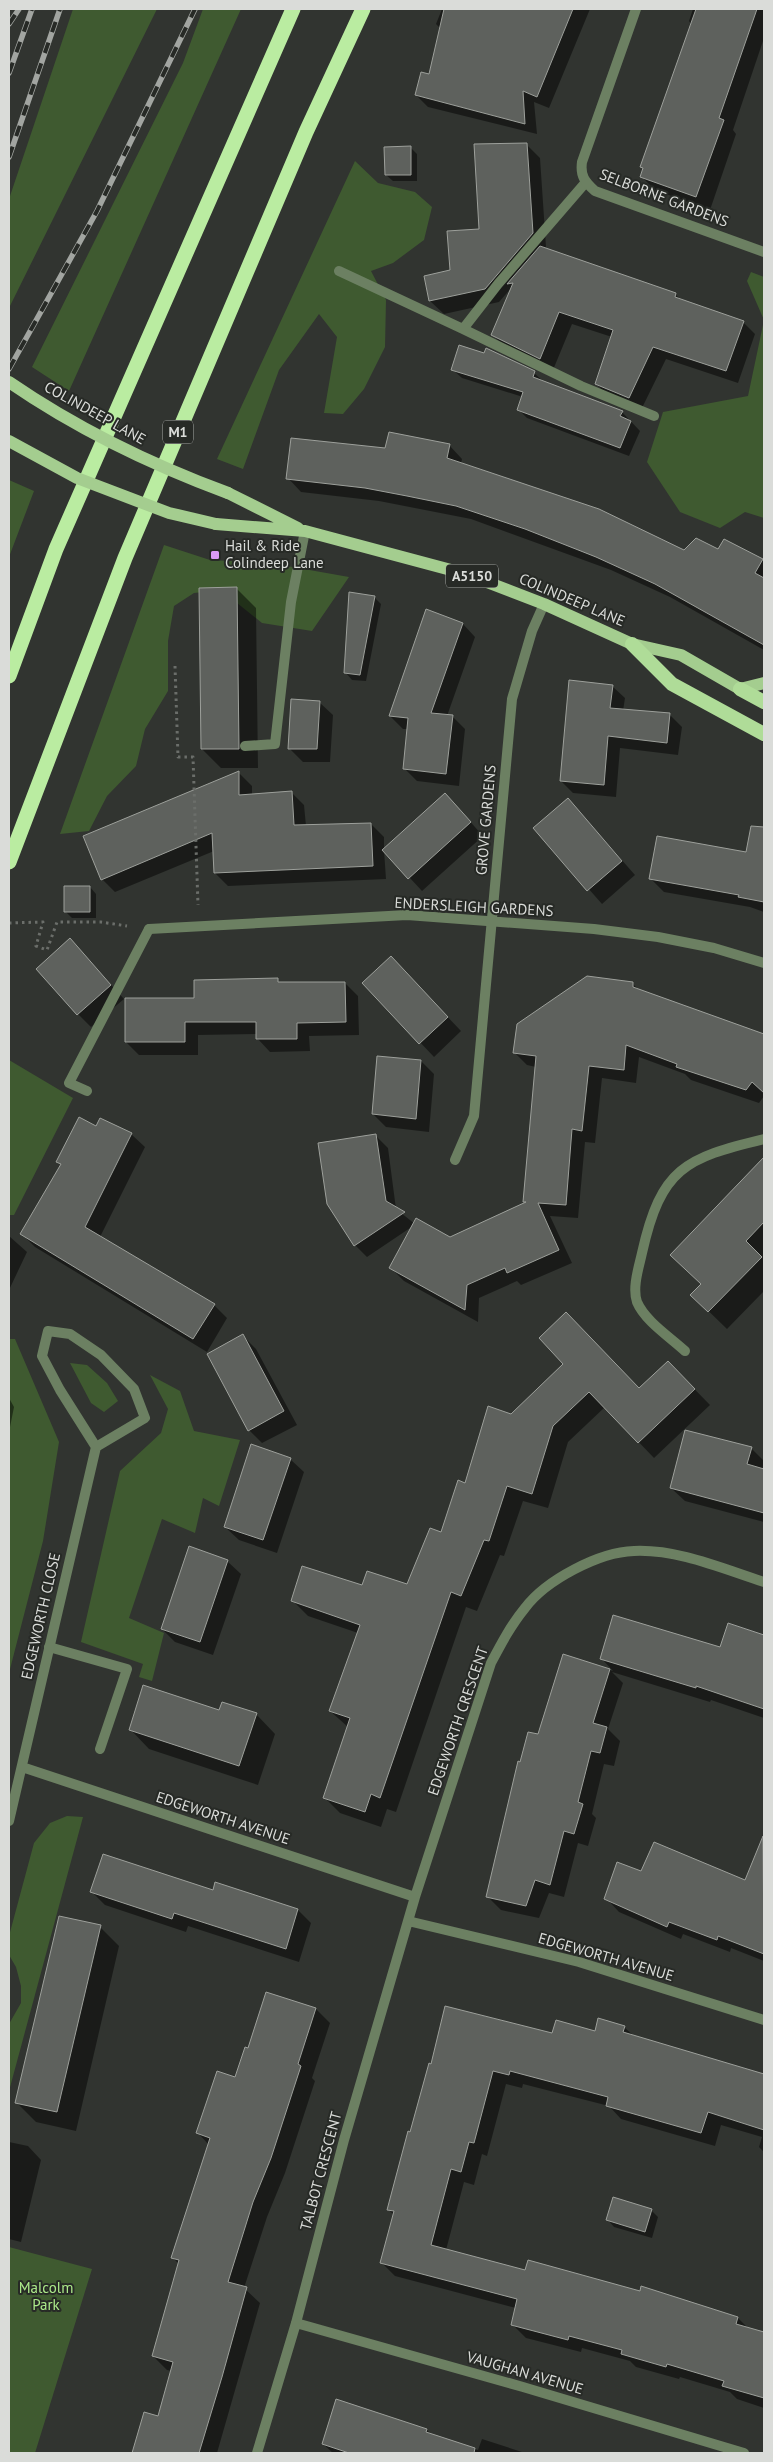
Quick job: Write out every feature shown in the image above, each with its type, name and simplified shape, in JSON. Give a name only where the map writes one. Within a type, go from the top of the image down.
[{"type":"highway","points":[[9,676],[56,548],[293,9]]},
{"type":"highway","name":"M1","points":[[9,862],[124,558],[306,132],[363,9]]},
{"type":"highway","name":"A5150","points":[[632,644],[672,684],[764,734]]},
{"type":"highway","name":"A5150","points":[[740,689],[764,702]]},
{"type":"main road","name":"COLINDEEP LANE","points":[[9,382],[82,426],[138,455],[190,479],[228,493],[305,531]]},
{"type":"main road","name":"COLINDEEP LANE","points":[[9,441],[77,478],[169,513],[216,524],[305,531],[466,574],[544,604],[632,644],[681,654],[740,689]]},
{"type":"main road","points":[[740,689],[764,683]]},
{"type":"street","name":"SELBORNE GARDENS","points":[[636,9],[582,162],[581,173],[586,182],[595,191],[764,252]]},
{"type":"street","points":[[464,329],[498,284],[586,182]]},
{"type":"street","points":[[340,271],[581,386],[654,416]]},
{"type":"street","points":[[245,746],[275,744],[291,602],[305,531]]},
{"type":"street","name":"GROVE GARDENS","points":[[455,1160],[474,1116],[512,699],[532,631],[544,604]]},
{"type":"street","name":"ENDERSLEIGH GARDENS","points":[[87,1091],[69,1083],[149,930],[407,915],[594,929],[658,937],[714,948],[764,963]]},
{"type":"street","points":[[685,1351],[643,1311],[637,1300],[636,1283],[652,1214],[661,1194],[675,1176],[693,1160],[716,1151],[764,1139]]},
{"type":"street","points":[[48,1331],[70,1334],[93,1350],[134,1389],[145,1418],[96,1447],[60,1390],[42,1356],[48,1331]]},
{"type":"street","name":"EDGEWORTH CLOSE","points":[[9,1821],[96,1447]]},
{"type":"street","name":"EDGEWORTH CRESCENT","points":[[415,1897],[491,1663],[507,1633],[526,1606],[553,1582],[579,1567],[604,1557],[634,1551],[660,1553],[690,1560],[764,1582]]},
{"type":"street","points":[[49,1647],[127,1668],[100,1749]]},
{"type":"street","name":"EDGEWORTH AVENUE","points":[[22,1766],[415,1897]]},
{"type":"street","name":"TALBOT CRESCENT","points":[[257,2453],[296,2323],[344,2140],[415,1897]]},
{"type":"street","name":"EDGEWORTH AVENUE","points":[[408,1921],[579,1962],[764,2020]]},
{"type":"street","name":"VAUGHAN AVENUE","points":[[296,2323],[523,2386],[744,2453]]},
{"type":"path","points":[[175,666],[178,757],[193,757],[199,928]]},
{"type":"path","points":[[9,922],[43,922],[36,946],[47,950],[57,922],[101,922]]},
{"type":"green space","points":[[73,9],[157,9],[9,308],[9,199]]},
{"type":"green space","points":[[203,9],[241,9],[69,391],[32,367],[183,63]]},
{"type":"green space","points":[[355,161],[378,183],[415,192],[432,207],[424,240],[393,263],[371,271],[386,300],[385,347],[364,389],[343,414],[324,413],[337,337],[319,314],[279,370],[243,469],[217,459]]},
{"type":"green space","points":[[751,272],[764,277],[764,320],[747,281]]},
{"type":"green space","points":[[764,320],[764,518],[745,512],[720,528],[680,512],[647,462],[663,412],[748,396]]},
{"type":"green space","points":[[9,480],[34,491],[9,557]]},
{"type":"green space","points":[[164,545],[210,560],[270,563],[349,577],[312,631],[262,623],[221,590],[194,593],[174,606],[168,641],[168,691],[145,729],[136,766],[107,796],[89,831],[60,834]]},
{"type":"green space","points":[[9,1060],[73,1098],[14,1215],[9,1215]]},
{"type":"green space","points":[[9,1339],[15,1339],[59,1442],[43,1541],[9,1673]]},
{"type":"green space","points":[[70,1363],[87,1365],[107,1383],[118,1401],[104,1412],[91,1403]]},
{"type":"green space","points":[[150,1375],[180,1391],[194,1431],[240,1440],[219,1506],[203,1498],[195,1533],[162,1519],[129,1618],[164,1633],[152,1681],[139,1677],[143,1664],[81,1642],[120,1471],[161,1433],[168,1409]]},
{"type":"green space","points":[[67,1816],[83,1817],[9,2091],[9,2024],[21,2003],[21,1986],[16,1967],[9,1955],[9,1936],[34,1843],[50,1823]]},
{"type":"green space","name":"Malcolm Park","points":[[9,2247],[92,2269],[35,2453],[9,2453]]},
{"type":"building","points":[[444,9],[573,9],[537,97],[523,91],[525,124],[415,95],[421,72],[429,74]]},
{"type":"building","points":[[696,9],[757,9],[719,118],[724,120],[696,197],[640,177],[643,168],[640,167]]},
{"type":"building","points":[[527,143],[533,233],[485,289],[429,301],[424,276],[450,270],[447,231],[479,229],[474,144]]},
{"type":"building","points":[[411,146],[411,175],[385,175],[384,147]]},
{"type":"building","points":[[540,246],[676,293],[675,297],[744,321],[726,371],[653,347],[629,398],[595,384],[613,330],[559,312],[540,359],[491,335],[513,283],[507,284]]},
{"type":"building","points":[[459,345],[484,353],[486,348],[535,371],[533,377],[623,411],[620,416],[631,421],[620,448],[517,410],[523,392],[451,370]]},
{"type":"building","points":[[389,432],[450,444],[447,458],[599,509],[684,550],[696,538],[718,549],[724,539],[763,559],[755,573],[764,578],[764,645],[655,584],[596,557],[525,529],[456,506],[365,488],[286,479],[291,438],[385,448]]},
{"type":"building","points":[[237,587],[239,749],[201,749],[199,588]]},
{"type":"building","points":[[349,592],[375,596],[360,675],[344,673]]},
{"type":"building","points":[[426,609],[463,623],[431,713],[453,715],[446,774],[403,769],[408,718],[389,716]]},
{"type":"building","points":[[569,680],[613,685],[610,708],[670,713],[667,743],[608,736],[604,785],[560,781]]},
{"type":"building","points":[[291,699],[320,701],[317,749],[288,749]]},
{"type":"building","points":[[239,771],[239,795],[292,791],[294,825],[371,823],[373,866],[214,873],[212,833],[101,880],[83,836]]},
{"type":"building","points":[[445,793],[471,822],[408,879],[382,850]]},
{"type":"building","points":[[568,798],[622,861],[587,891],[533,828]]},
{"type":"building","points":[[751,826],[764,827],[764,902],[738,897],[739,895],[649,879],[657,836],[746,852]]},
{"type":"building","points":[[64,886],[90,886],[90,912],[64,912]]},
{"type":"building","points":[[70,938],[111,985],[77,1015],[36,969]]},
{"type":"building","points":[[391,956],[448,1017],[419,1044],[362,983]]},
{"type":"building","points":[[587,976],[633,982],[633,987],[764,1034],[764,1093],[752,1082],[746,1090],[676,1067],[677,1064],[626,1045],[624,1070],[589,1066],[582,1131],[572,1129],[566,1205],[538,1203],[559,1250],[507,1273],[505,1268],[467,1285],[465,1310],[389,1268],[416,1218],[450,1237],[526,1202],[523,1202],[536,1056],[513,1053],[517,1024]]},
{"type":"building","points":[[278,978],[278,982],[345,982],[346,1022],[297,1023],[297,1039],[256,1039],[256,1022],[185,1022],[185,1042],[125,1042],[125,998],[194,998],[194,980]]},
{"type":"building","points":[[377,1056],[421,1060],[416,1119],[372,1114]]},
{"type":"building","points":[[79,1117],[96,1126],[100,1118],[132,1133],[85,1227],[215,1304],[193,1339],[20,1234],[61,1164],[56,1162]]},
{"type":"building","points":[[376,1134],[386,1201],[405,1212],[354,1246],[327,1204],[318,1143]]},
{"type":"building","points":[[764,1157],[764,1222],[746,1241],[762,1257],[708,1312],[690,1295],[701,1284],[670,1255]]},
{"type":"building","points":[[566,1312],[639,1388],[668,1361],[695,1389],[638,1443],[589,1392],[553,1426],[532,1494],[507,1486],[489,1541],[484,1540],[461,1596],[451,1592],[380,1798],[371,1794],[365,1812],[323,1798],[350,1718],[329,1711],[360,1625],[291,1601],[302,1566],[362,1585],[367,1571],[407,1584],[430,1528],[441,1532],[458,1480],[465,1483],[488,1406],[511,1414],[563,1364],[539,1338]]},
{"type":"building","points":[[243,1334],[284,1411],[248,1431],[207,1354]]},
{"type":"building","points":[[685,1430],[752,1447],[747,1464],[764,1469],[764,1513],[670,1488]]},
{"type":"building","points":[[251,1444],[291,1458],[263,1540],[224,1527]]},
{"type":"building","points":[[189,1546],[228,1560],[200,1642],[161,1629]]},
{"type":"building","points":[[613,1615],[720,1647],[728,1623],[764,1635],[764,1709],[696,1686],[696,1688],[600,1659]]},
{"type":"building","points":[[563,1654],[610,1669],[593,1723],[607,1727],[600,1753],[591,1751],[578,1802],[583,1804],[574,1834],[564,1831],[550,1885],[535,1880],[526,1906],[486,1897],[518,1761],[520,1762],[528,1732],[538,1734]]},
{"type":"building","points":[[143,1685],[219,1710],[222,1702],[257,1713],[239,1766],[129,1730]]},
{"type":"building","points":[[763,1836],[764,1954],[718,1936],[717,1940],[669,1922],[667,1927],[604,1899],[617,1862],[641,1871],[654,1842],[745,1880]]},
{"type":"building","points":[[103,1854],[213,1890],[215,1882],[298,1909],[286,1949],[174,1913],[172,1919],[90,1892]]},
{"type":"building","points":[[59,1916],[101,1925],[57,2112],[15,2103]]},
{"type":"building","points":[[266,1992],[316,2008],[298,2064],[301,2066],[271,2158],[253,2202],[228,2282],[247,2287],[222,2377],[199,2453],[132,2453],[144,2412],[158,2416],[173,2362],[152,2356],[179,2260],[171,2258],[210,2138],[196,2133],[217,2071],[235,2077],[245,2047],[248,2048]]},
{"type":"building","points":[[445,2006],[552,2033],[556,2020],[595,2031],[598,2018],[625,2026],[623,2032],[764,2074],[764,2130],[708,2112],[701,2133],[606,2106],[608,2097],[510,2071],[509,2075],[493,2071],[474,2143],[469,2142],[461,2172],[451,2169],[431,2245],[525,2270],[528,2260],[640,2291],[641,2286],[738,2317],[736,2324],[764,2332],[764,2398],[722,2386],[724,2381],[667,2364],[666,2367],[621,2354],[622,2350],[569,2336],[568,2340],[511,2325],[517,2299],[380,2263],[394,2211],[387,2210],[408,2131],[410,2132],[429,2063],[431,2064]]},
{"type":"building","points":[[613,2197],[652,2209],[645,2232],[606,2220]]},
{"type":"building","points":[[336,2399],[427,2429],[426,2432],[475,2448],[474,2453],[349,2453],[322,2444]]},
{"type":"railway","points":[[9,24],[19,9]]},
{"type":"railway","points":[[9,73],[32,9]]},
{"type":"railway","points":[[9,157],[60,9]]},
{"type":"railway","points":[[9,369],[97,211],[195,9]]},
{"type":"place","name":"Hail & Ride Colindeep Lane","points":[[215,555]]}]
